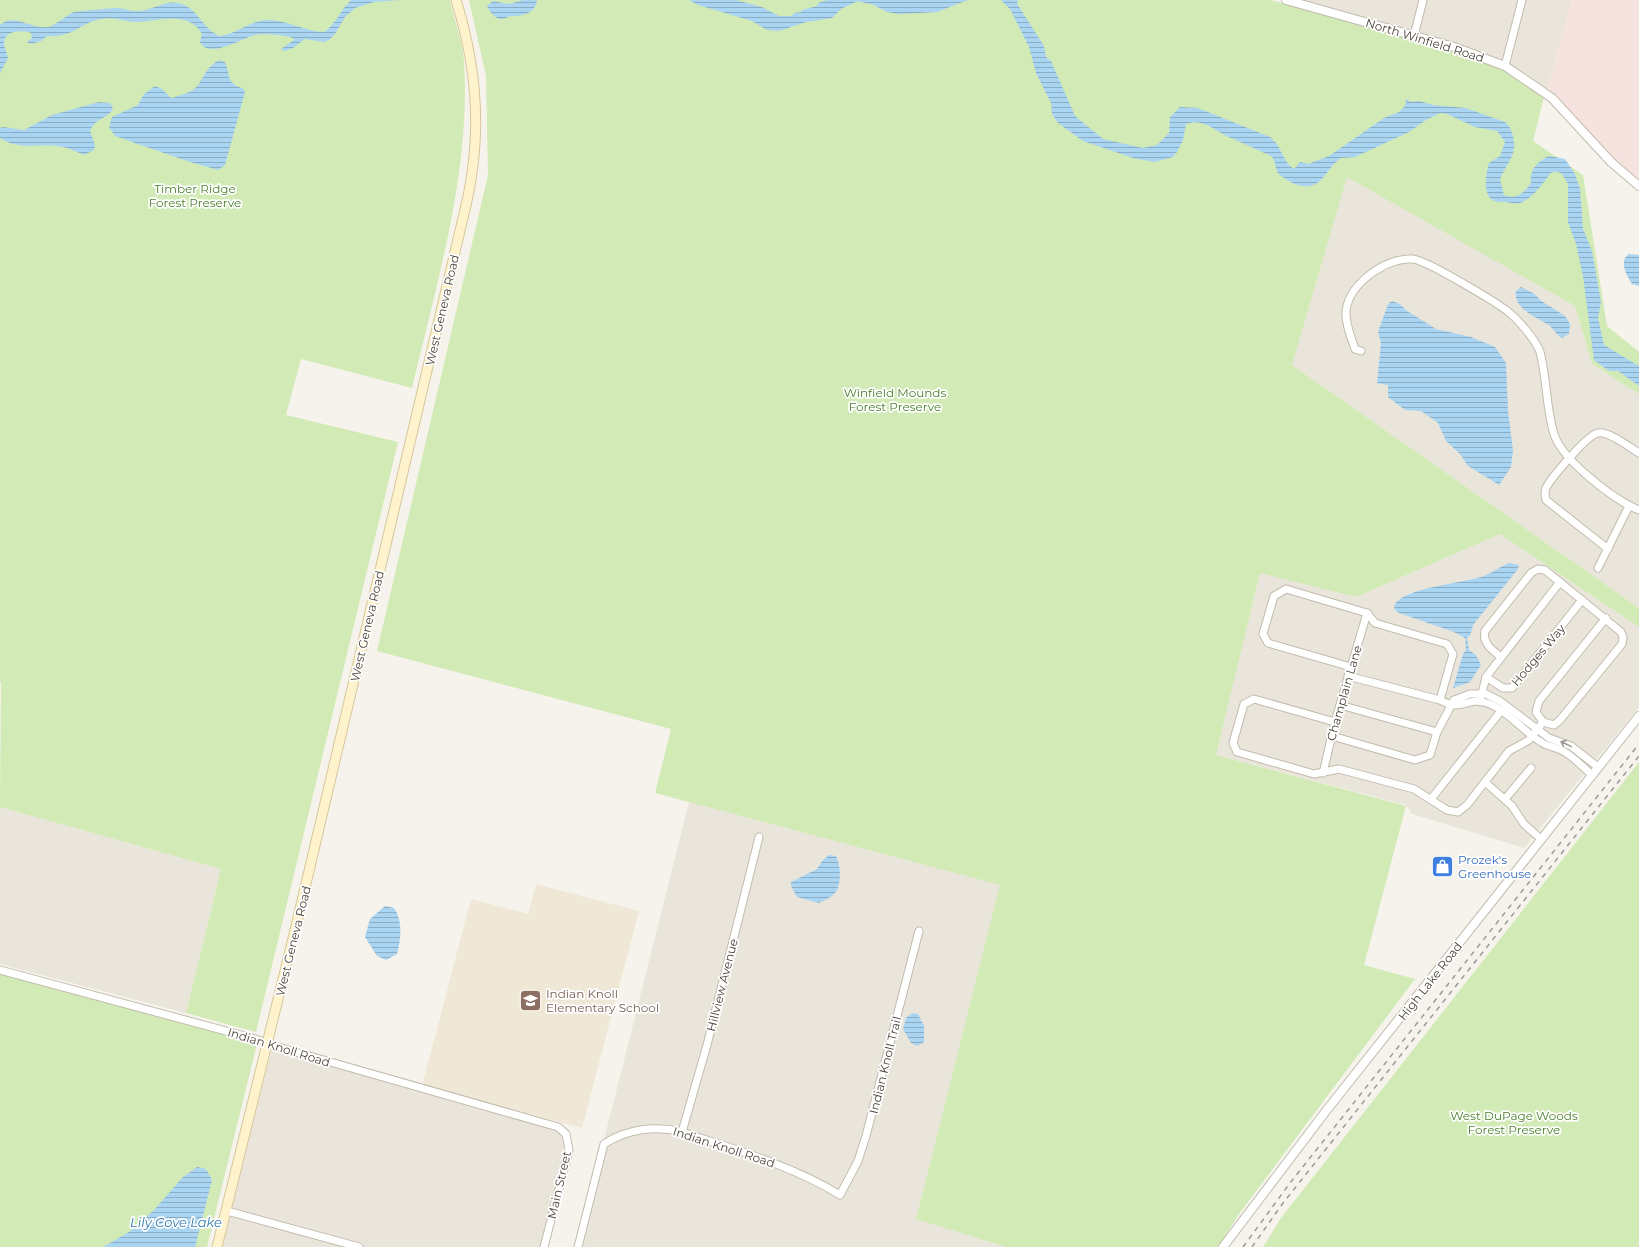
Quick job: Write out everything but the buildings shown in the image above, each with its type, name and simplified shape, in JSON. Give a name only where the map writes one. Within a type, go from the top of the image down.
[{"type":"main road","name":"West Geneva Road","points":[[217,1247],[268,1043],[468,202],[475,142],[474,105],[468,51],[456,0]]},
{"type":"street","name":"North Winfield Road","points":[[1286,0],[1467,51],[1505,66],[1552,98],[1611,162],[1639,186]]},
{"type":"street","points":[[1414,36],[1423,0]]},
{"type":"street","points":[[1505,66],[1522,0]]},
{"type":"street","points":[[1361,351],[1355,349],[1346,317],[1347,304],[1353,294],[1366,277],[1375,270],[1405,260],[1423,262],[1505,310],[1537,344],[1542,358],[1554,434],[1558,444],[1569,458],[1611,495],[1639,510]]},
{"type":"street","points":[[1608,549],[1546,500],[1544,494],[1546,487],[1569,458],[1588,438],[1597,433],[1607,434],[1639,453]]},
{"type":"street","points":[[1598,568],[1629,506]]},
{"type":"street","points":[[1501,657],[1486,644],[1484,635],[1487,628],[1534,571],[1545,570],[1606,618],[1622,632],[1622,644],[1560,720],[1554,725],[1543,722],[1536,712],[1539,701],[1606,618]]},
{"type":"street","points":[[1481,702],[1481,693],[1486,677],[1560,582]]},
{"type":"street","points":[[1351,667],[1268,643],[1263,634],[1274,596],[1286,590],[1367,613],[1375,623],[1447,644],[1453,654],[1440,700]]},
{"type":"street","name":"Hodges Way","points":[[1486,677],[1504,688],[1512,688],[1582,600]]},
{"type":"street","name":"Champlain Lane","points":[[1323,773],[1335,722],[1367,613]]},
{"type":"street","points":[[1348,676],[1440,700],[1450,706],[1481,702],[1491,705],[1545,745],[1562,751],[1592,775]]},
{"type":"street","points":[[1332,736],[1415,760],[1430,755],[1436,732],[1454,700],[1464,696],[1481,693],[1500,700],[1549,738],[1571,746],[1598,767]]},
{"type":"street","points":[[1335,722],[1254,699],[1244,704],[1233,744],[1237,752],[1314,774],[1339,769],[1414,789],[1447,810],[1458,812],[1464,808],[1509,751],[1529,740],[1543,722]]},
{"type":"street","points":[[1340,704],[1436,732]]},
{"type":"street","points":[[1431,800],[1501,711]]},
{"type":"street","name":"High Lake Road","points":[[1223,1247],[1275,1176],[1639,716]]},
{"type":"street","points":[[1505,799],[1531,768]]},
{"type":"street","points":[[1485,782],[1505,799],[1524,824],[1541,839]]},
{"type":"street","name":"Hillview Avenue","points":[[682,1132],[707,1045],[759,837]]},
{"type":"street","name":"Indian Knoll Trail","points":[[840,1195],[858,1161],[866,1136],[919,931]]},
{"type":"street","name":"Indian Knoll Road","points":[[0,970],[268,1043],[558,1127]]},
{"type":"street","name":"Main Street","points":[[544,1247],[569,1150],[566,1134],[558,1127]]},
{"type":"street","name":"Indian Knoll Road","points":[[578,1247],[604,1144],[623,1134],[649,1128],[664,1128],[682,1132],[791,1169],[813,1178],[840,1195]]},
{"type":"street","points":[[227,1211],[358,1247]]},
{"type":"shaded area","points":[[1302,0],[1571,0],[1548,89],[1501,61],[1467,47]]},
{"type":"shaded area","points":[[1571,0],[1639,0],[1639,180],[1611,155],[1548,89]]},
{"type":"shaded area","points":[[1347,176],[1575,306],[1592,364],[1639,394],[1639,608],[1292,365]]},
{"type":"shaded area","points":[[1500,534],[1639,627],[1639,707],[1524,848],[1412,814],[1406,805],[1216,755],[1260,573],[1356,597]]},
{"type":"shaded area","points":[[689,802],[1001,885],[917,1219],[1006,1247],[577,1247]]},
{"type":"shaded area","points":[[0,807],[221,869],[186,1013],[0,964]]},
{"type":"shaded area","name":"Indian Knoll Elementary School","points":[[536,884],[639,911],[582,1128],[422,1086],[471,899],[528,914]]},
{"type":"shaded area","points":[[272,1048],[557,1130],[565,1139],[565,1151],[541,1247],[221,1247]]},
{"type":"green space","name":"Timber Ridge Forest Preserve","points":[[0,0],[450,0],[460,39],[464,62],[465,103],[457,185],[441,267],[412,388],[301,359],[286,415],[398,442],[256,1032],[186,1013],[221,869],[0,807]]},
{"type":"green space","name":"Winfield Mounds Forest Preserve","points":[[469,0],[1271,0],[1413,39],[1504,69],[1544,97],[1533,141],[1583,175],[1607,326],[1639,352],[1639,394],[1592,364],[1575,306],[1347,177],[1292,365],[1639,608],[1639,627],[1500,534],[1356,597],[1260,573],[1216,755],[1406,806],[1364,965],[1415,979],[1239,1214],[1218,1247],[1006,1247],[916,1219],[1000,885],[655,793],[671,729],[377,651],[488,175],[486,76]]},
{"type":"green space","name":"West DuPage Woods Forest Preserve","points":[[1639,762],[1639,1247],[1263,1247],[1281,1218]]},
{"type":"green space","points":[[0,972],[257,1044],[207,1247],[0,1247]]},
{"type":"water","points":[[351,0],[400,0],[374,2],[355,8],[345,17],[335,34],[329,40],[324,42],[305,39],[293,48],[284,51],[281,49],[294,40],[293,38],[269,34],[255,35],[218,48],[211,49],[204,47],[200,42],[202,34],[189,22],[181,19],[138,22],[106,18],[93,21],[71,32],[57,36],[47,36],[41,41],[31,44],[27,42],[32,38],[31,33],[24,31],[15,32],[11,33],[5,38],[4,44],[8,58],[0,73],[0,25],[6,21],[11,20],[35,26],[49,27],[74,12],[116,8],[140,11],[173,2],[185,5],[214,33],[220,36],[232,33],[256,22],[268,20],[275,20],[309,30],[323,32],[330,27]]},
{"type":"water","points":[[523,0],[537,0],[534,8],[528,13],[524,15],[510,16],[503,19],[495,17],[487,6],[493,1],[509,4]]},
{"type":"water","points":[[689,0],[736,0],[762,7],[779,16],[792,16],[794,13],[817,6],[818,3],[827,0],[968,0],[937,12],[899,14],[887,12],[874,5],[858,1],[841,9],[832,18],[806,22],[779,31],[767,30],[752,21],[698,5]]},
{"type":"water","points":[[1001,0],[1018,0],[1017,3],[1044,46],[1046,57],[1051,61],[1075,116],[1103,139],[1143,148],[1157,145],[1169,133],[1170,117],[1180,107],[1198,108],[1270,137],[1277,145],[1290,166],[1294,169],[1300,162],[1308,164],[1329,156],[1384,118],[1399,112],[1406,103],[1405,99],[1412,102],[1419,101],[1433,105],[1466,108],[1505,122],[1511,130],[1513,136],[1514,149],[1511,159],[1500,180],[1504,195],[1512,197],[1523,193],[1531,183],[1531,174],[1535,166],[1541,160],[1549,156],[1565,159],[1575,174],[1580,189],[1583,229],[1592,251],[1601,302],[1598,318],[1604,345],[1639,366],[1639,386],[1618,371],[1609,371],[1594,360],[1583,276],[1576,244],[1568,222],[1568,184],[1562,174],[1552,172],[1532,195],[1520,203],[1498,202],[1490,198],[1486,189],[1486,178],[1489,163],[1500,156],[1505,142],[1497,131],[1475,127],[1447,114],[1440,113],[1426,120],[1409,132],[1355,157],[1341,158],[1333,165],[1322,179],[1312,186],[1301,186],[1295,184],[1278,173],[1274,160],[1271,156],[1198,122],[1186,124],[1183,140],[1173,157],[1154,162],[1133,158],[1083,141],[1058,123],[1052,114],[1051,103],[1036,73],[1029,47],[1010,9]]},
{"type":"water","points":[[219,60],[225,62],[232,82],[245,92],[225,165],[218,170],[115,136],[109,127],[112,117],[138,105],[144,94],[155,86],[162,89],[171,98],[190,91],[197,87],[209,68]]},
{"type":"water","points":[[99,102],[110,103],[113,109],[110,113],[92,126],[90,131],[95,145],[94,150],[84,155],[71,149],[14,144],[0,138],[0,128],[3,127],[24,130],[52,115]]},
{"type":"water","points":[[1629,254],[1639,255],[1639,286],[1632,284],[1624,269],[1624,261]]},
{"type":"water","points":[[1521,287],[1533,293],[1543,302],[1565,316],[1570,324],[1569,334],[1562,338],[1550,326],[1522,308],[1516,297],[1516,291]]},
{"type":"water","points":[[1392,301],[1400,304],[1407,311],[1436,329],[1471,337],[1495,347],[1506,363],[1508,411],[1513,450],[1511,467],[1499,485],[1468,466],[1460,454],[1446,441],[1438,423],[1421,411],[1405,410],[1388,397],[1388,385],[1377,383],[1381,343],[1378,332],[1388,304]]},
{"type":"water","points":[[1509,563],[1519,565],[1518,569],[1473,625],[1470,636],[1467,637],[1469,650],[1476,655],[1481,665],[1470,682],[1453,688],[1463,654],[1466,650],[1465,638],[1454,632],[1399,613],[1394,609],[1395,604],[1401,598],[1410,594],[1481,577]]},
{"type":"water","points":[[829,855],[836,856],[838,860],[840,876],[837,891],[831,897],[819,903],[797,897],[791,886],[791,882],[817,869],[822,861]]},
{"type":"water","points":[[385,906],[394,908],[400,924],[397,954],[386,960],[377,956],[365,937],[370,919]]},
{"type":"water","points":[[912,1013],[918,1014],[924,1026],[924,1042],[917,1046],[911,1043],[903,1029],[906,1018]]},
{"type":"water","name":"Lily Cove Lake","points":[[197,1167],[206,1169],[212,1180],[195,1247],[103,1247],[129,1232],[154,1210],[183,1177]]},
{"type":"railway","points":[[1243,1247],[1290,1183],[1639,744]]},
{"type":"railway","points":[[1252,1247],[1283,1203],[1639,756]]},
{"type":"place","name":"Prozek's Greenhouse","points":[[1443,866]]},
{"type":"place","name":"Indian Knoll Elementary School","points":[[530,1000]]}]
